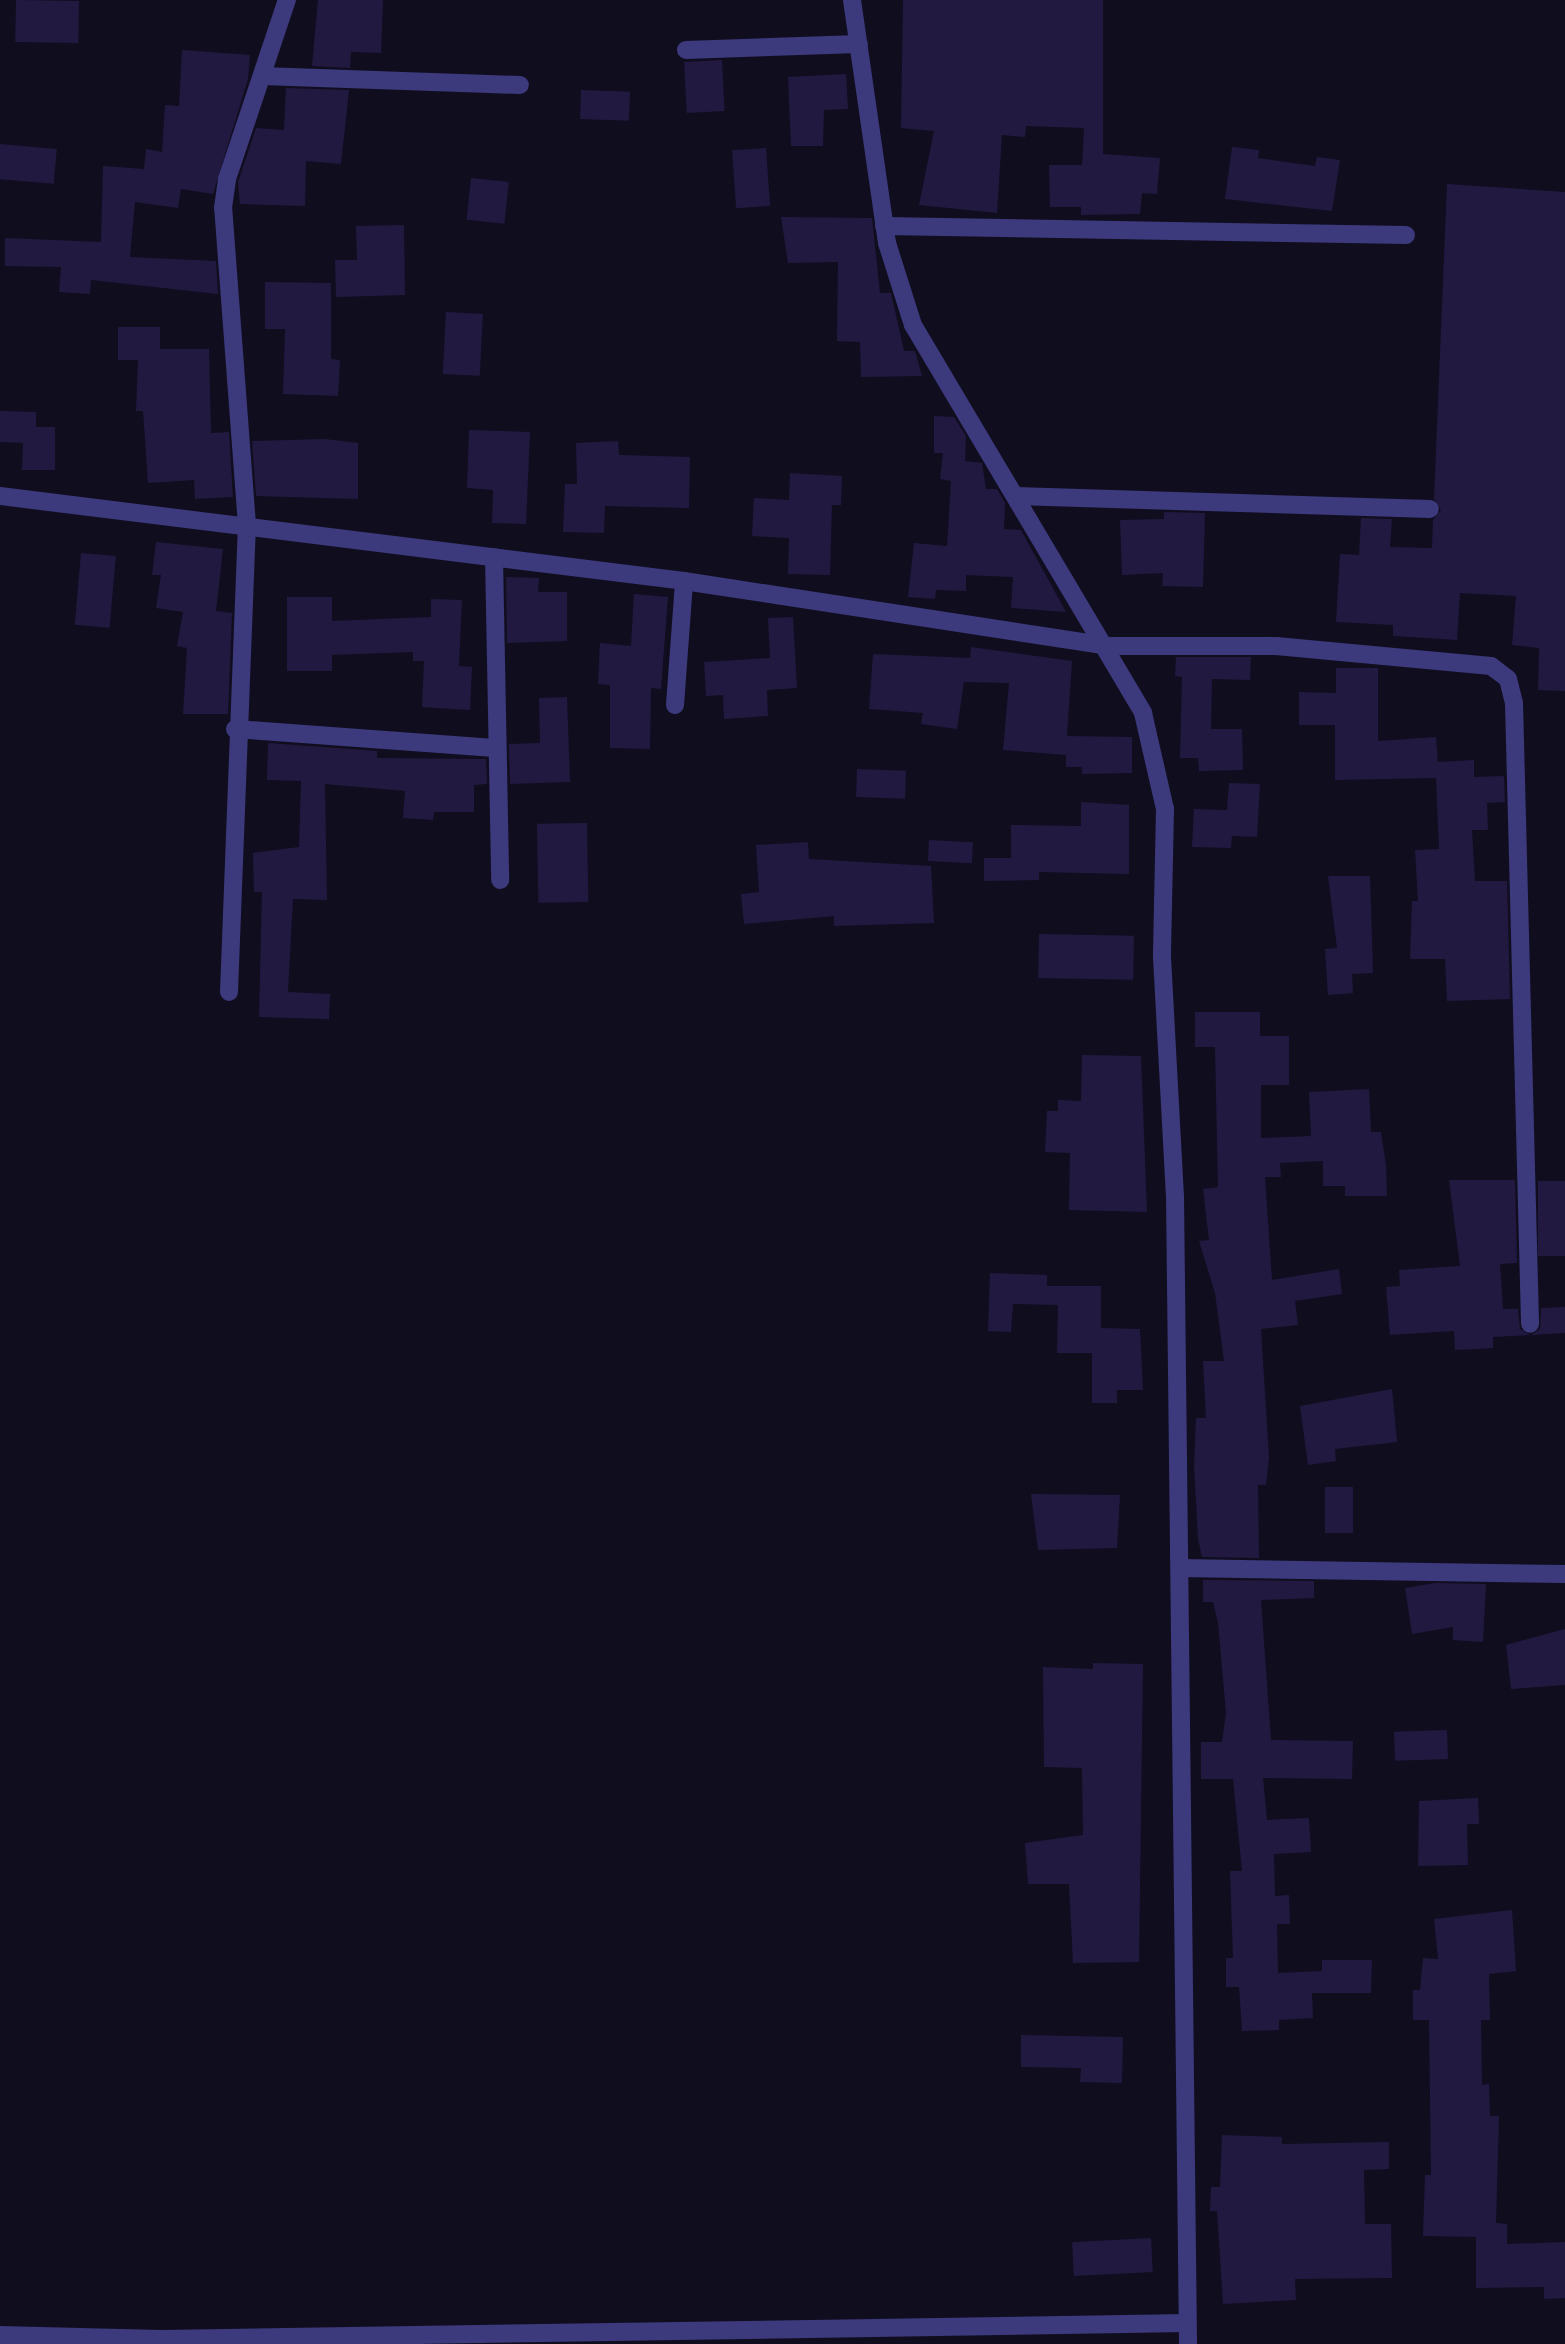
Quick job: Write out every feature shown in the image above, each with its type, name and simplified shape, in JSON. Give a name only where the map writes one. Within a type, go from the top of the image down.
[{"type":"street","points":[[229,992],[235,729],[247,525],[223,208],[287,0]]},
{"type":"street","points":[[852,0],[884,226],[913,325],[1108,646],[1143,713],[1165,809],[1162,957],[1175,1196],[1188,2344]]},
{"type":"street","points":[[686,50],[859,44]]},
{"type":"street","points":[[262,76],[520,85]]},
{"type":"street","points":[[884,226],[1406,235]]},
{"type":"street","points":[[0,496],[684,581],[1108,646],[1276,646],[1491,666],[1508,679],[1517,764],[1530,1324]]},
{"type":"street","points":[[1016,496],[1430,509]]},
{"type":"street","points":[[494,557],[494,748],[500,880]]},
{"type":"street","points":[[675,705],[684,581]]},
{"type":"street","points":[[235,729],[494,748]]},
{"type":"street","points":[[1181,1568],[1565,1574]]},
{"type":"street","points":[[0,2335],[161,2339],[1187,2323]]},
{"type":"building","points":[[16,0],[79,1],[78,43],[15,42]]},
{"type":"building","points":[[318,0],[383,0],[381,53],[351,52],[350,68],[312,66]]},
{"type":"building","points":[[903,0],[1103,0],[1103,154],[1160,158],[1157,194],[1142,193],[1140,214],[1081,215],[1081,207],[1050,207],[1049,165],[1082,165],[1084,128],[1026,126],[1025,137],[1002,135],[997,213],[919,205],[934,131],[901,128]]},
{"type":"building","points":[[182,50],[250,55],[248,79],[213,194],[181,189],[178,208],[135,202],[130,257],[216,261],[218,294],[91,280],[90,294],[59,292],[61,267],[5,266],[5,238],[101,242],[103,166],[144,169],[146,149],[162,152],[165,105],[179,106]]},
{"type":"building","points":[[722,60],[725,111],[687,113],[684,62]]},
{"type":"building","points":[[846,74],[848,109],[824,110],[823,146],[791,146],[788,77]]},
{"type":"building","points":[[286,88],[349,90],[341,164],[306,161],[305,206],[240,204],[238,182],[256,128],[284,130]]},
{"type":"building","points":[[581,90],[630,92],[629,121],[580,119]]},
{"type":"building","points":[[0,144],[57,149],[54,184],[0,179]]},
{"type":"building","points":[[1232,147],[1259,150],[1258,158],[1315,166],[1317,157],[1340,160],[1332,211],[1225,199]]},
{"type":"building","points":[[766,148],[770,206],[736,208],[732,150]]},
{"type":"building","points":[[471,178],[509,182],[504,224],[467,220]]},
{"type":"building","points":[[1447,184],[1565,192],[1565,691],[1538,690],[1539,648],[1512,645],[1516,596],[1460,593],[1457,640],[1393,636],[1393,625],[1336,622],[1340,554],[1359,555],[1361,518],[1392,519],[1390,547],[1432,548],[1433,520],[1441,510],[1434,499]]},
{"type":"building","points":[[781,217],[872,218],[880,293],[891,293],[904,351],[915,351],[922,376],[861,377],[860,342],[837,341],[838,262],[788,263]]},
{"type":"building","points":[[404,225],[405,295],[336,297],[335,260],[357,260],[356,226]]},
{"type":"building","points":[[265,282],[331,283],[331,359],[340,360],[338,396],[283,394],[285,329],[265,329]]},
{"type":"building","points":[[446,312],[483,314],[480,376],[443,374]]},
{"type":"building","points":[[118,327],[160,327],[160,349],[209,349],[211,433],[229,432],[233,497],[195,499],[194,480],[148,483],[143,411],[136,411],[138,360],[118,360]]},
{"type":"building","points":[[0,411],[36,412],[36,427],[55,427],[55,470],[22,470],[23,443],[0,442]]},
{"type":"building","points":[[934,416],[954,417],[966,436],[965,461],[982,463],[986,489],[997,489],[1005,503],[1004,529],[1021,530],[1066,612],[1011,608],[1013,577],[966,575],[966,591],[936,590],[935,599],[908,597],[914,543],[947,546],[951,481],[940,479],[943,453],[934,453]]},
{"type":"building","points":[[469,430],[530,432],[526,524],[492,523],[493,490],[467,488]]},
{"type":"building","points":[[325,439],[358,443],[358,499],[256,496],[252,441]]},
{"type":"building","points":[[618,441],[619,455],[690,457],[689,508],[605,506],[604,533],[563,532],[565,484],[577,484],[576,443]]},
{"type":"building","points":[[790,473],[842,476],[841,505],[832,505],[830,575],[788,574],[789,538],[752,536],[754,498],[789,500]]},
{"type":"building","points":[[1164,512],[1205,513],[1203,587],[1162,586],[1163,573],[1122,575],[1120,520],[1164,519]]},
{"type":"building","points":[[156,542],[223,549],[216,611],[232,613],[228,714],[183,714],[187,648],[177,646],[183,612],[156,608],[161,575],[152,575]]},
{"type":"building","points":[[81,553],[116,556],[110,628],[75,625]]},
{"type":"building","points":[[506,577],[539,578],[538,592],[567,592],[567,641],[507,643]]},
{"type":"building","points":[[634,594],[668,597],[661,689],[651,688],[650,749],[610,748],[610,685],[598,684],[600,643],[631,646]]},
{"type":"building","points":[[287,597],[332,597],[332,621],[431,617],[431,599],[462,600],[459,666],[472,667],[470,710],[422,707],[424,661],[413,661],[413,652],[332,655],[332,671],[287,671]]},
{"type":"building","points":[[793,617],[797,688],[767,690],[768,716],[724,719],[723,695],[706,696],[704,662],[770,658],[768,618]]},
{"type":"building","points":[[971,647],[1072,661],[1067,736],[1132,737],[1132,773],[1082,774],[1082,767],[1066,767],[1066,755],[1003,750],[1009,683],[964,682],[957,729],[921,724],[923,713],[869,709],[873,654],[970,658]]},
{"type":"building","points":[[1176,657],[1251,657],[1250,680],[1212,679],[1211,729],[1242,729],[1243,770],[1199,771],[1198,758],[1180,758],[1182,677],[1175,676]]},
{"type":"building","points":[[1336,668],[1378,668],[1378,741],[1436,737],[1438,762],[1474,760],[1474,777],[1504,776],[1505,802],[1487,803],[1488,830],[1472,830],[1475,881],[1507,881],[1510,999],[1447,1001],[1445,959],[1410,959],[1412,901],[1418,901],[1415,850],[1439,849],[1436,778],[1335,780],[1335,725],[1299,725],[1299,692],[1336,693]]},
{"type":"building","points":[[567,697],[570,782],[510,784],[509,744],[540,743],[539,698]]},
{"type":"building","points":[[268,743],[377,751],[377,758],[486,759],[487,784],[474,785],[474,812],[434,812],[433,820],[403,818],[405,791],[325,784],[327,900],[293,899],[288,992],[330,994],[329,1019],[259,1017],[262,892],[254,892],[253,853],[299,847],[301,781],[267,780]]},
{"type":"building","points":[[857,769],[906,771],[905,799],[856,797]]},
{"type":"building","points":[[1229,783],[1260,784],[1257,837],[1232,836],[1231,848],[1192,847],[1194,809],[1227,810]]},
{"type":"building","points":[[1081,802],[1129,805],[1129,874],[1039,872],[1039,880],[984,881],[984,858],[1011,858],[1011,825],[1081,826]]},
{"type":"building","points":[[587,823],[588,902],[538,903],[537,824]]},
{"type":"building","points":[[929,840],[973,842],[972,863],[928,861]]},
{"type":"building","points":[[808,842],[809,859],[931,866],[934,923],[834,926],[834,916],[744,924],[741,894],[759,892],[756,845]]},
{"type":"building","points":[[1328,876],[1370,876],[1373,973],[1352,974],[1353,993],[1328,995],[1325,949],[1337,948]]},
{"type":"building","points":[[1039,934],[1134,936],[1133,980],[1038,978]]},
{"type":"building","points":[[1195,1012],[1260,1012],[1260,1036],[1289,1036],[1289,1085],[1261,1085],[1261,1138],[1311,1136],[1309,1092],[1369,1089],[1371,1132],[1381,1132],[1386,1165],[1387,1196],[1345,1196],[1345,1186],[1323,1186],[1323,1161],[1280,1163],[1281,1177],[1265,1177],[1272,1280],[1339,1269],[1342,1294],[1295,1301],[1298,1325],[1261,1329],[1269,1457],[1266,1485],[1258,1485],[1259,1558],[1202,1557],[1198,1539],[1194,1465],[1196,1418],[1206,1418],[1203,1361],[1224,1361],[1215,1293],[1199,1241],[1209,1240],[1203,1189],[1218,1187],[1215,1047],[1195,1047]]},
{"type":"building","points":[[1082,1055],[1141,1056],[1147,1212],[1069,1210],[1070,1153],[1045,1152],[1047,1111],[1058,1111],[1058,1100],[1081,1101]]},
{"type":"building","points":[[1449,1180],[1515,1180],[1517,1263],[1500,1264],[1503,1309],[1518,1309],[1520,1329],[1530,1335],[1493,1337],[1493,1348],[1455,1350],[1454,1331],[1390,1335],[1386,1287],[1400,1286],[1399,1270],[1460,1266]]},
{"type":"building","points":[[1538,1181],[1565,1181],[1565,1256],[1538,1256]]},
{"type":"building","points":[[990,1273],[1047,1275],[1047,1286],[1101,1286],[1101,1328],[1140,1329],[1143,1390],[1117,1390],[1117,1403],[1092,1403],[1092,1353],[1057,1353],[1058,1305],[1013,1304],[1011,1332],[988,1331]]},
{"type":"building","points":[[1565,1307],[1565,1333],[1531,1335],[1540,1329],[1541,1308]]},
{"type":"building","points":[[1392,1389],[1397,1442],[1335,1449],[1336,1461],[1308,1465],[1300,1406]]},
{"type":"building","points":[[1325,1487],[1353,1487],[1353,1533],[1325,1533]]},
{"type":"building","points":[[1031,1494],[1120,1495],[1117,1548],[1038,1550]]},
{"type":"building","points":[[1203,1580],[1314,1581],[1314,1598],[1261,1600],[1271,1740],[1353,1741],[1352,1779],[1263,1778],[1267,1820],[1309,1818],[1311,1852],[1274,1854],[1275,1896],[1289,1895],[1290,1924],[1277,1924],[1278,1973],[1322,1971],[1322,1960],[1372,1960],[1371,1993],[1312,1993],[1313,2018],[1279,2020],[1279,2030],[1242,2031],[1239,1987],[1226,1987],[1226,1958],[1233,1958],[1230,1871],[1242,1871],[1233,1779],[1201,1779],[1201,1742],[1222,1742],[1226,1713],[1218,1623],[1213,1602],[1203,1602]]},
{"type":"building","points":[[1435,1583],[1486,1584],[1483,1642],[1453,1640],[1453,1627],[1412,1634],[1405,1588]]},
{"type":"building","points":[[1565,1629],[1565,1685],[1511,1689],[1506,1645]]},
{"type":"building","points":[[1093,1663],[1143,1664],[1139,1962],[1073,1963],[1069,1884],[1028,1884],[1025,1843],[1083,1835],[1082,1768],[1044,1767],[1043,1667],[1093,1669]]},
{"type":"building","points":[[1447,1730],[1448,1759],[1395,1761],[1394,1732]]},
{"type":"building","points":[[1478,1798],[1479,1824],[1467,1824],[1468,1865],[1418,1866],[1419,1801]]},
{"type":"building","points":[[1512,1910],[1516,1971],[1489,1974],[1490,2020],[1481,2020],[1482,2085],[1489,2084],[1490,2116],[1499,2116],[1496,2223],[1507,2224],[1507,2244],[1565,2242],[1565,2298],[1544,2299],[1544,2287],[1476,2288],[1476,2237],[1423,2236],[1425,2175],[1431,2175],[1429,2020],[1413,2020],[1413,1990],[1420,1990],[1423,1958],[1438,1959],[1434,1919]]},
{"type":"building","points":[[1021,2035],[1123,2037],[1122,2083],[1080,2082],[1081,2068],[1021,2067]]},
{"type":"building","points":[[1222,2135],[1282,2137],[1282,2144],[1389,2142],[1389,2169],[1364,2170],[1365,2224],[1391,2224],[1392,2278],[1295,2279],[1296,2300],[1223,2304],[1217,2211],[1210,2211],[1211,2187],[1220,2187]]},
{"type":"building","points":[[1151,2238],[1153,2272],[1074,2276],[1072,2242]]}]
